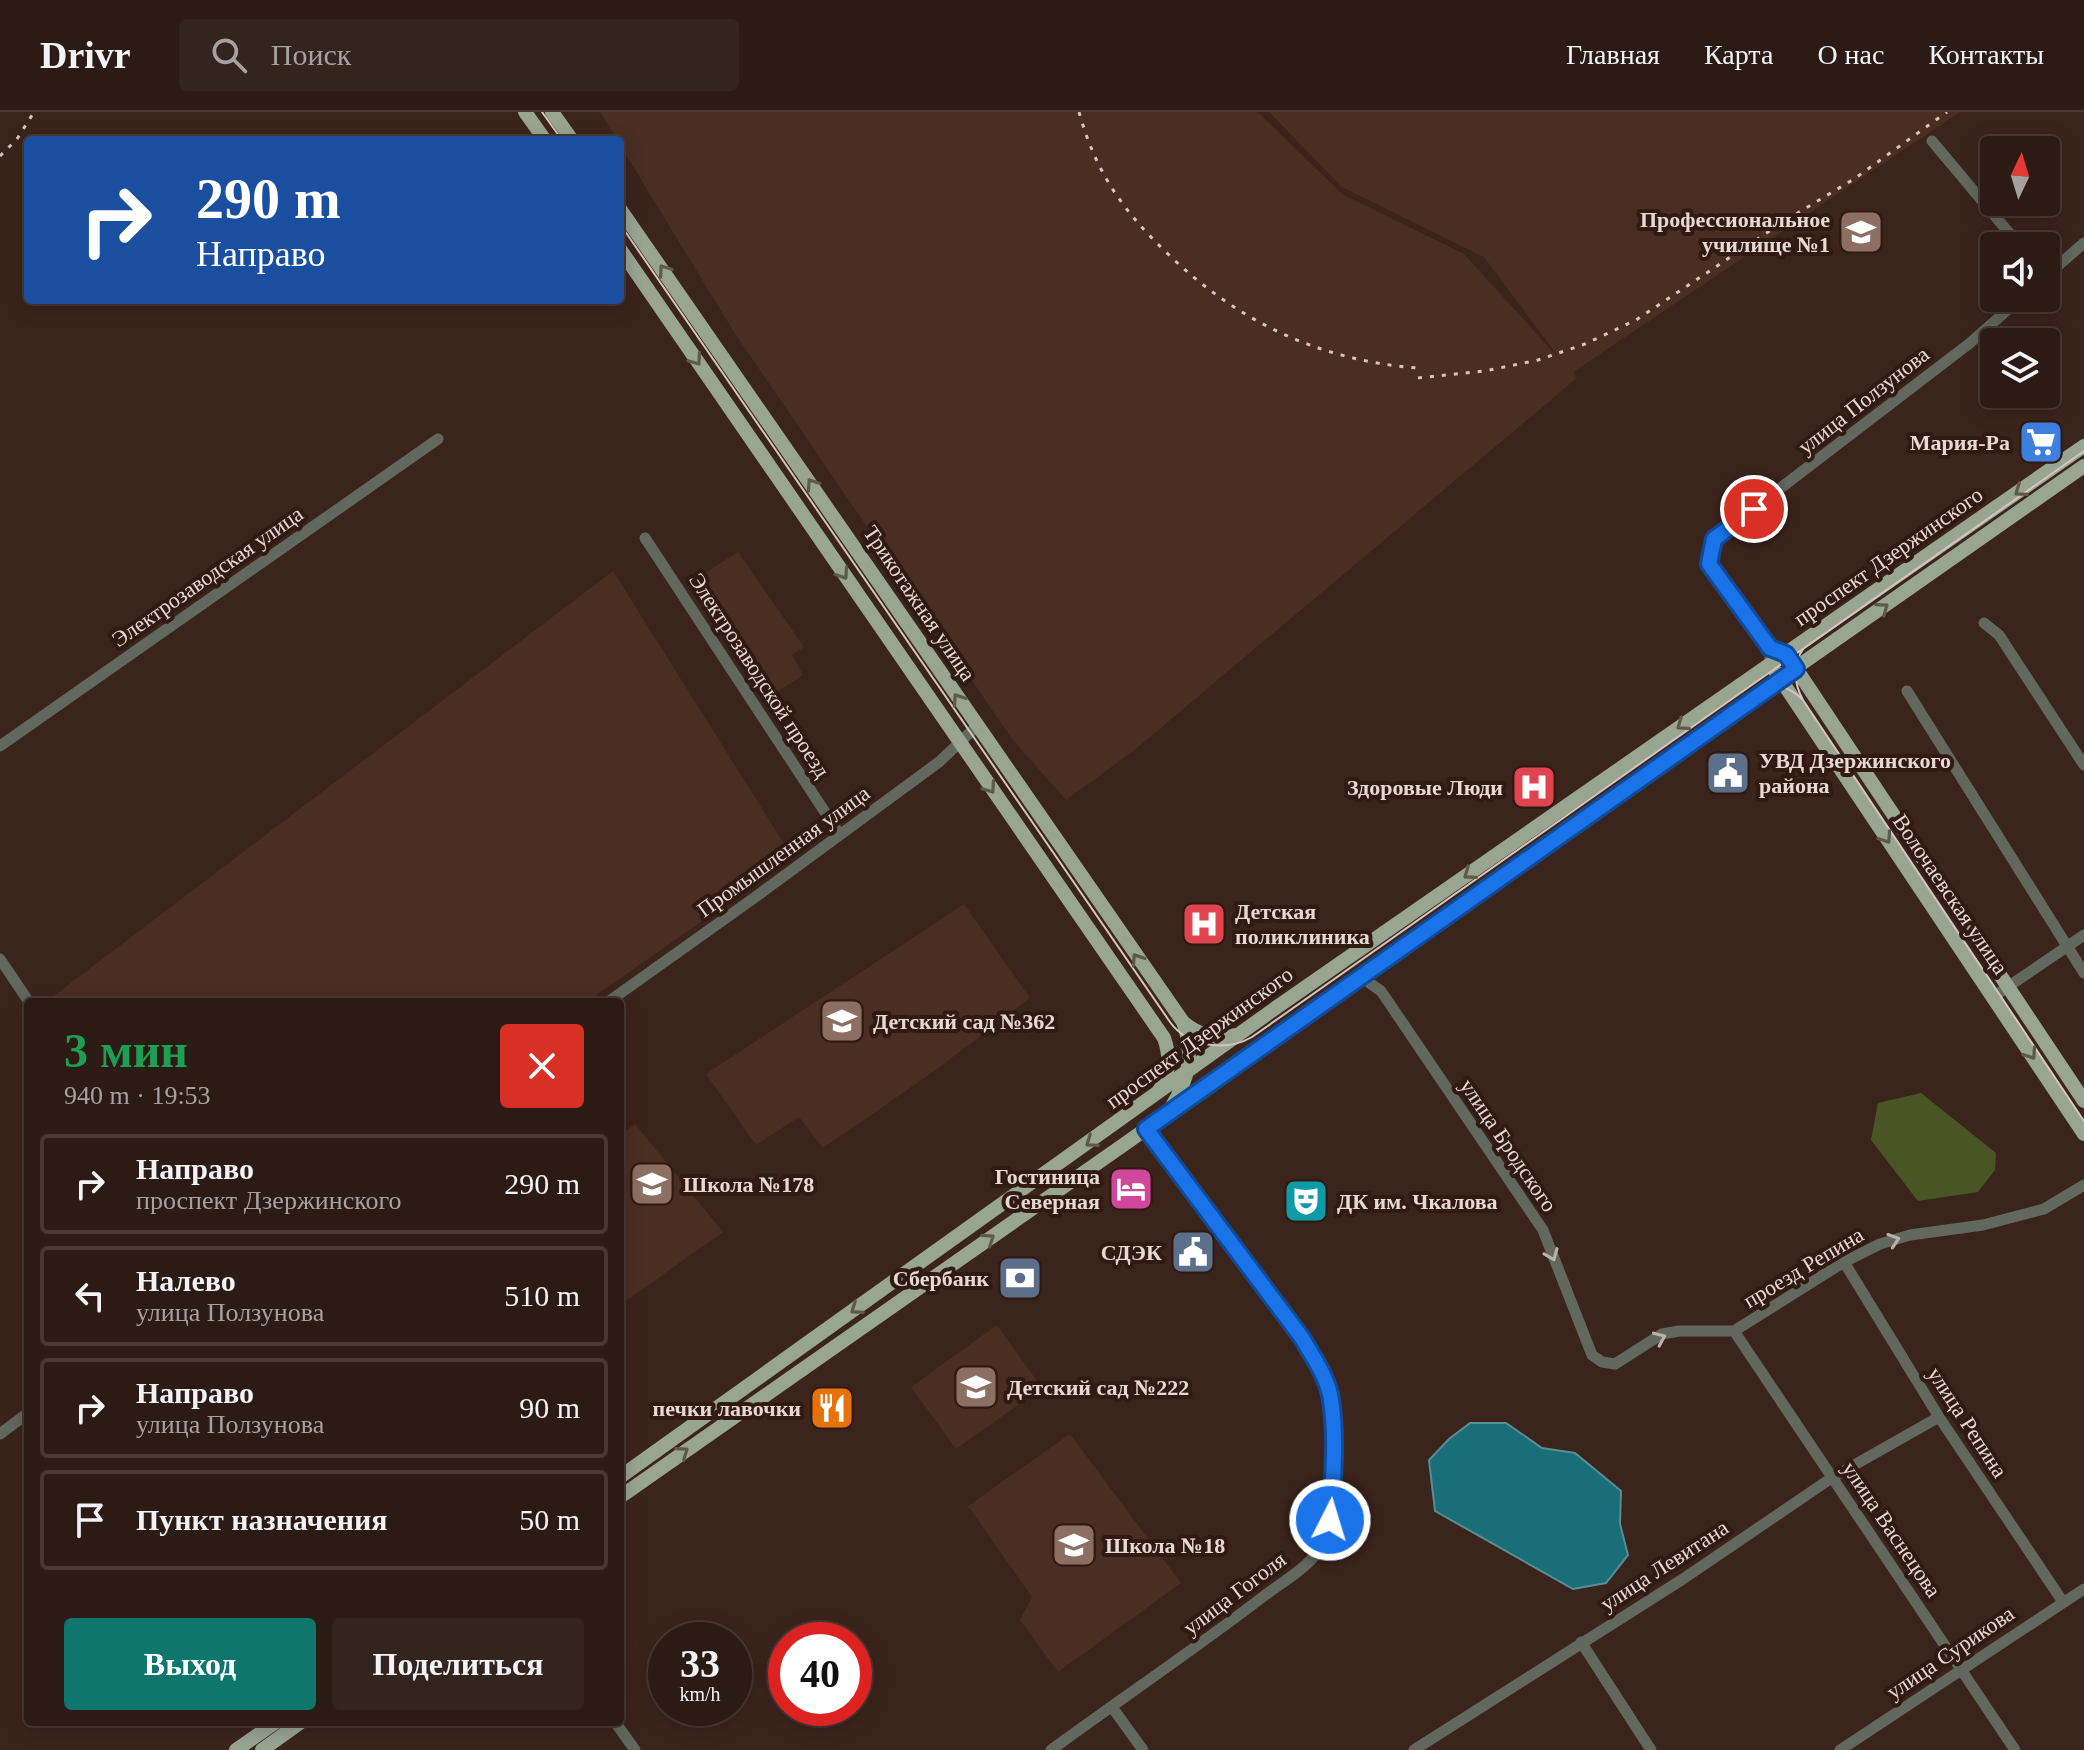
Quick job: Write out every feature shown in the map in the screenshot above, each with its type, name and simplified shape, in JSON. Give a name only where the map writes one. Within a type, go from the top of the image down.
[{"type":"main road","points":[[525,112],[542,136]]},
{"type":"main road","points":[[552,112],[569,136]]},
{"type":"main road","name":"Трикотажная улица","points":[[624,215],[1183,1022]]},
{"type":"main road","points":[[624,255],[1164,1038],[1169,1060],[1166,1080],[1154,1097]]},
{"type":"main road","name":"проспект Дзержинского","points":[[624,1474],[1241,1034],[2084,446]]},
{"type":"main road","name":"проспект Дзержинского","points":[[624,1494],[2084,466]]},
{"type":"main road","name":"Волочаевская улица","points":[[1786,654],[2084,1101]]},
{"type":"main road","name":"Волочаевская улица","points":[[1770,665],[2084,1134]]},
{"type":"main road","points":[[1183,1022],[1209,1036],[1241,1034]]},
{"type":"main road","points":[[1169,1112],[1188,1073],[1190,1051],[1183,1022]]},
{"type":"main road","points":[[1164,1038],[1190,1051],[1211,1056],[1228,1057],[1258,1049]]},
{"type":"main road","points":[[236,1750],[270,1726]]},
{"type":"main road","points":[[262,1750],[295,1726]]},
{"type":"street","points":[[1932,141],[2008,232]]},
{"type":"street","points":[[2060,264],[2084,243]]},
{"type":"street","name":"улица Ползунова","points":[[1770,648],[1709,564],[1714,539],[1959,351],[2005,312]]},
{"type":"street","name":"Электрозаводская улица","points":[[0,746],[438,439]]},
{"type":"street","name":"Электрозаводской проезд","points":[[645,538],[840,835]]},
{"type":"street","points":[[1984,623],[1999,635],[2084,765]]},
{"type":"street","points":[[1770,665],[1770,648],[1786,654]]},
{"type":"street","points":[[1907,691],[2084,973]]},
{"type":"street","name":"Промышленная улица","points":[[614,998],[840,835],[960,745],[977,726]]},
{"type":"street","points":[[1993,997],[2084,935]]},
{"type":"street","points":[[0,959],[26,998]]},
{"type":"street","name":"улица Бродского","points":[[1361,977],[1381,991],[1543,1230],[1592,1355]]},
{"type":"street","name":"улица Гоголя","points":[[1051,1750],[1314,1558],[1325,1541],[1333,1484],[1331,1399],[1323,1375],[1302,1338],[1146,1129]]},
{"type":"street","name":"проезд Репина","points":[[1592,1355],[1602,1362],[1615,1364],[1662,1334],[1734,1331],[1844,1262],[1880,1244],[1910,1235],[1983,1225],[2044,1209],[2084,1185]]},
{"type":"street","name":"улица Репина","points":[[1844,1262],[1939,1417],[2063,1602]]},
{"type":"street","name":"улица Васнецова","points":[[1734,1331],[2015,1750]]},
{"type":"street","points":[[0,1434],[24,1416]]},
{"type":"street","name":"улица Левитана","points":[[1414,1750],[1683,1579],[1833,1477],[1939,1417]]},
{"type":"street","name":"улица Сурикова","points":[[1840,1750],[2084,1589]]},
{"type":"street","points":[[1581,1642],[1651,1750]]},
{"type":"street","points":[[1112,1707],[1143,1750]]},
{"type":"street","points":[[618,1726],[635,1750]]},
{"type":"shaded area","points":[[600,112],[1258,112],[1342,194],[1464,254],[1563,363],[1484,257],[1342,187],[1269,112],[1960,112],[1573,372],[1577,378],[1132,752],[1066,800],[1012,739],[734,332],[624,152],[624,136],[615,136]]},
{"type":"shaded area","points":[[738,552],[804,647],[792,655],[803,675],[767,698],[689,583]]},
{"type":"shaded area","points":[[613,571],[793,858],[592,998],[51,998]]},
{"type":"shaded area","points":[[964,904],[1030,998],[933,1072],[823,1148],[799,1117],[756,1145],[706,1074]]},
{"type":"shaded area","name":"Школа №178","points":[[635,1124],[723,1232],[624,1302],[624,1132]]},
{"type":"shaded area","name":"Детский сад №222","points":[[997,1325],[1042,1388],[956,1449],[911,1387]]},
{"type":"shaded area","name":"Школа №18","points":[[1070,1434],[1181,1583],[1058,1672],[1020,1620],[1032,1597],[968,1506]]},
{"type":"green space","points":[[1921,1093],[1996,1153],[1995,1170],[1978,1192],[1918,1201],[1871,1140],[1878,1103]]},
{"type":"water","points":[[1470,1423],[1506,1423],[1542,1448],[1575,1453],[1621,1491],[1620,1524],[1628,1555],[1606,1583],[1573,1589],[1435,1511],[1429,1460]]},
{"type":"tram line","points":[[542,112],[559,136]]},
{"type":"tram line","points":[[624,230],[1170,1022],[1187,1037],[1208,1044],[1231,1044],[1252,1037],[2084,451]]},
{"type":"tram line","points":[[1804,648],[1796,674],[1803,700],[2084,1121]]},
{"type":"tram line","points":[[1753,689],[1780,686],[1803,700]]},
{"type":"railway","points":[[0,156],[17,139],[34,112]]},
{"type":"railway","points":[[1079,112],[1094,154],[1113,190],[1138,222],[1195,278],[1252,318],[1282,334],[1347,356],[1417,368]]},
{"type":"railway","points":[[1418,378],[1485,371],[1538,360],[1585,344],[1636,320],[1786,220],[1854,179],[1947,112]]},
{"type":"place","name":"Профессиональное училище №1","points":[[1861,232]]},
{"type":"place","name":"Мария-Ра","points":[[2041,442]]},
{"type":"place","name":"УВД Дзержинского района","points":[[1728,773]]},
{"type":"place","name":"Здоровые Люди","points":[[1534,787]]},
{"type":"place","name":"Детская поликлиника","points":[[1204,924]]},
{"type":"place","name":"Детский сад №362","points":[[842,1021]]},
{"type":"place","name":"Школа №178","points":[[652,1184]]},
{"type":"place","name":"Гостиница Северная","points":[[1131,1189]]},
{"type":"place","name":"ДК им. Чкалова","points":[[1306,1201]]},
{"type":"place","name":"СДЭК","points":[[1193,1252]]},
{"type":"place","name":"Сбербанк","points":[[1020,1278]]},
{"type":"place","name":"Детский сад №222","points":[[976,1387]]},
{"type":"place","name":"печки лавочки","points":[[832,1408]]},
{"type":"place","name":"Школа №18","points":[[1074,1545]]},
{"type":"route","points":[[1330,1520],[1333,1484],[1331,1399],[1323,1375],[1302,1338],[1146,1129],[1796,669],[1786,654],[1770,648],[1709,564],[1714,539],[1754,509]]}]
